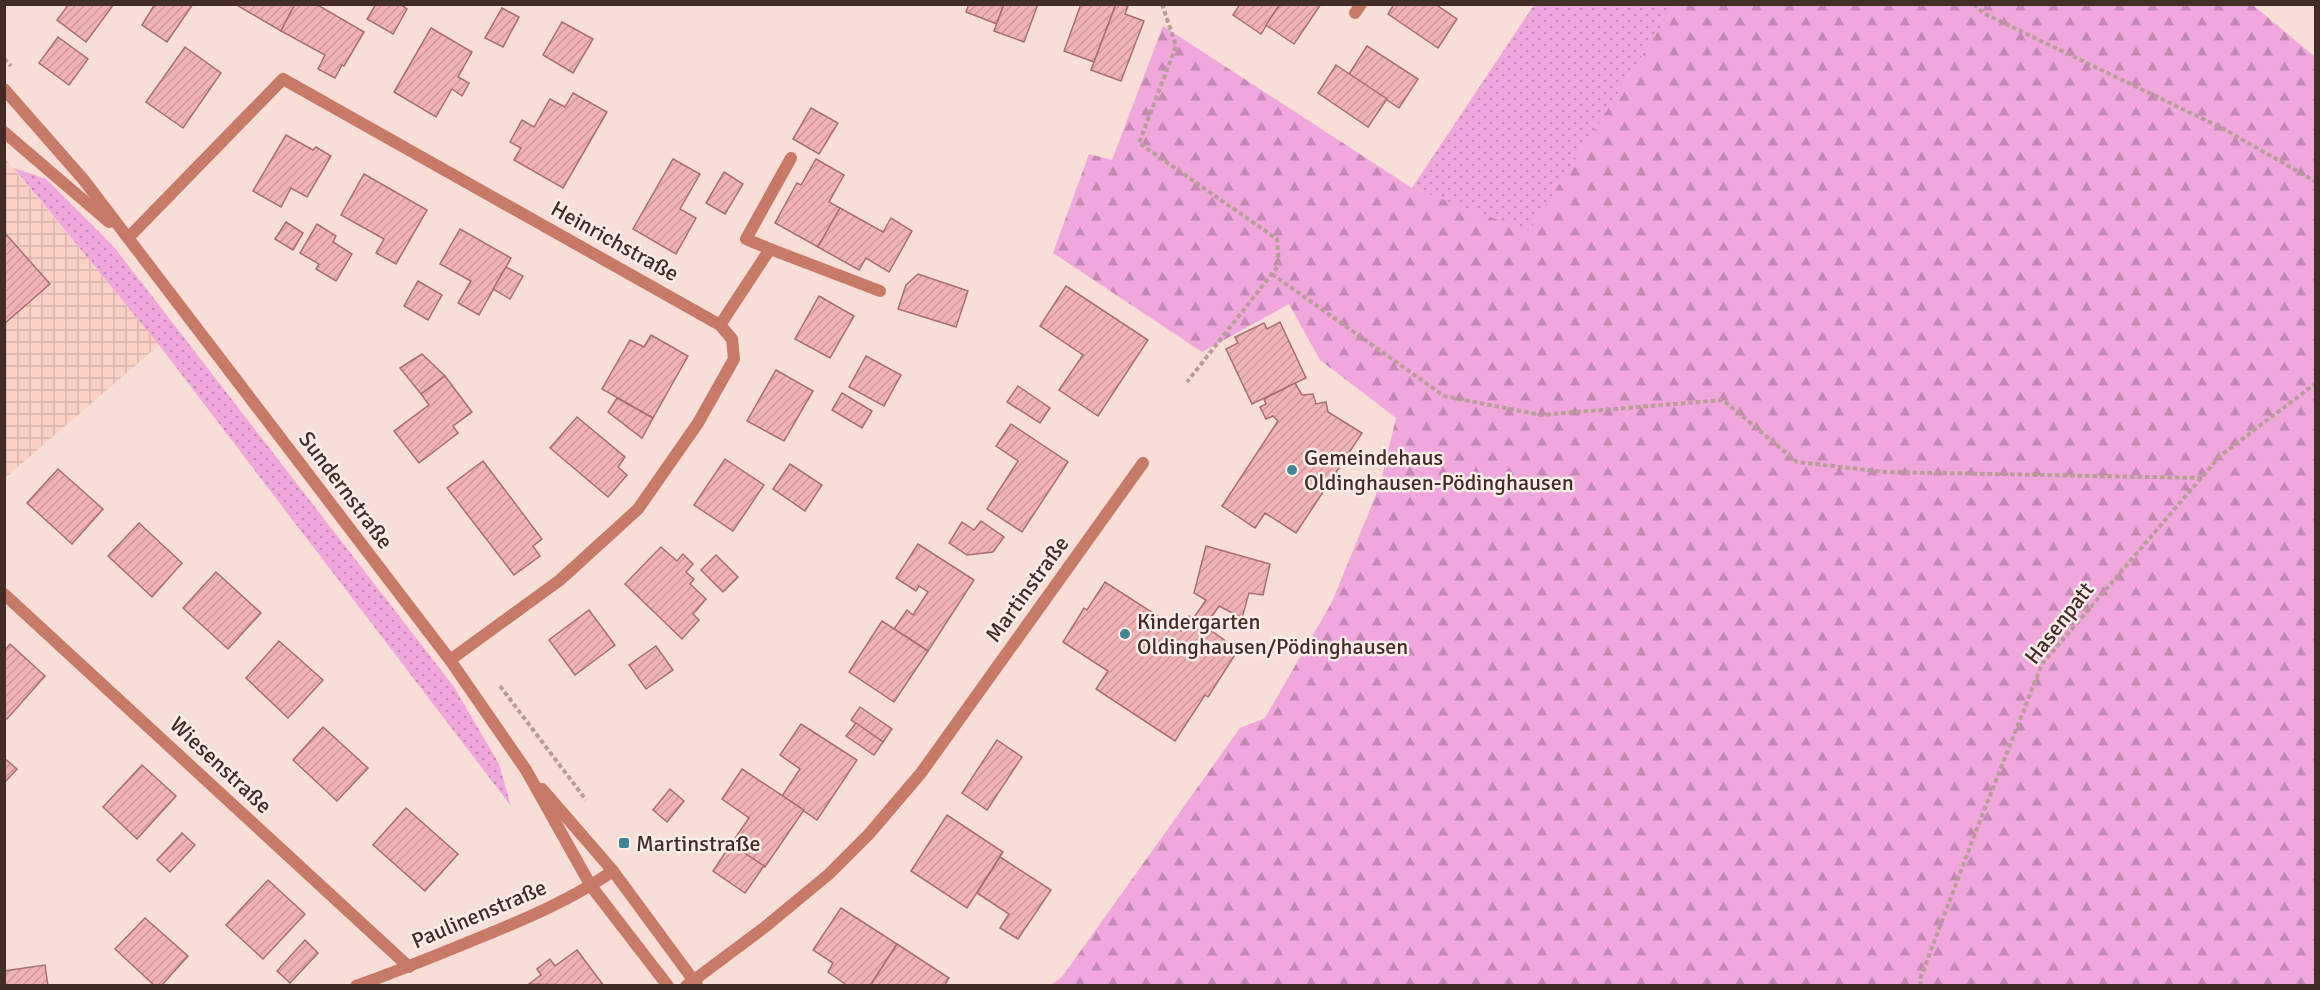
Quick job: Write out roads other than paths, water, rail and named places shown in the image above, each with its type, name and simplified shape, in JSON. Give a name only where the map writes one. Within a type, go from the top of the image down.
[{"type":"street","name":"Heinrichstraße","points":[[128,238],[283,79],[720,325]]},
{"type":"street","name":"Sundernstraße","points":[[4,89],[83,179],[450,660],[526,770],[591,886],[668,986]]},
{"type":"street","name":"Sundernstraße","points":[[4,132],[128,238]]},
{"type":"street","points":[[791,158],[746,238],[880,291]]},
{"type":"street","points":[[450,660],[560,580],[638,509],[698,423],[734,359],[732,339],[720,325],[770,249]]},
{"type":"street","name":"Martinstraße","points":[[692,984],[829,874],[869,834],[921,772],[1143,463]]},
{"type":"street","name":"Wiesenstraße","points":[[4,594],[409,967]]},
{"type":"street","name":"Sundernstraße","points":[[526,770],[614,871],[692,984]]},
{"type":"street","name":"Paulinenstraße","points":[[356,986],[409,967],[548,910],[614,871]]},
{"type":"place","name":"Gemeindehaus Oldinghausen-Pödinghausen","points":[[1292,470]]},
{"type":"place","name":"Kindergarten Oldinghausen/Pödinghausen","points":[[1125,634]]},
{"type":"place","name":"Martinstraße","points":[[624,843]]}]
